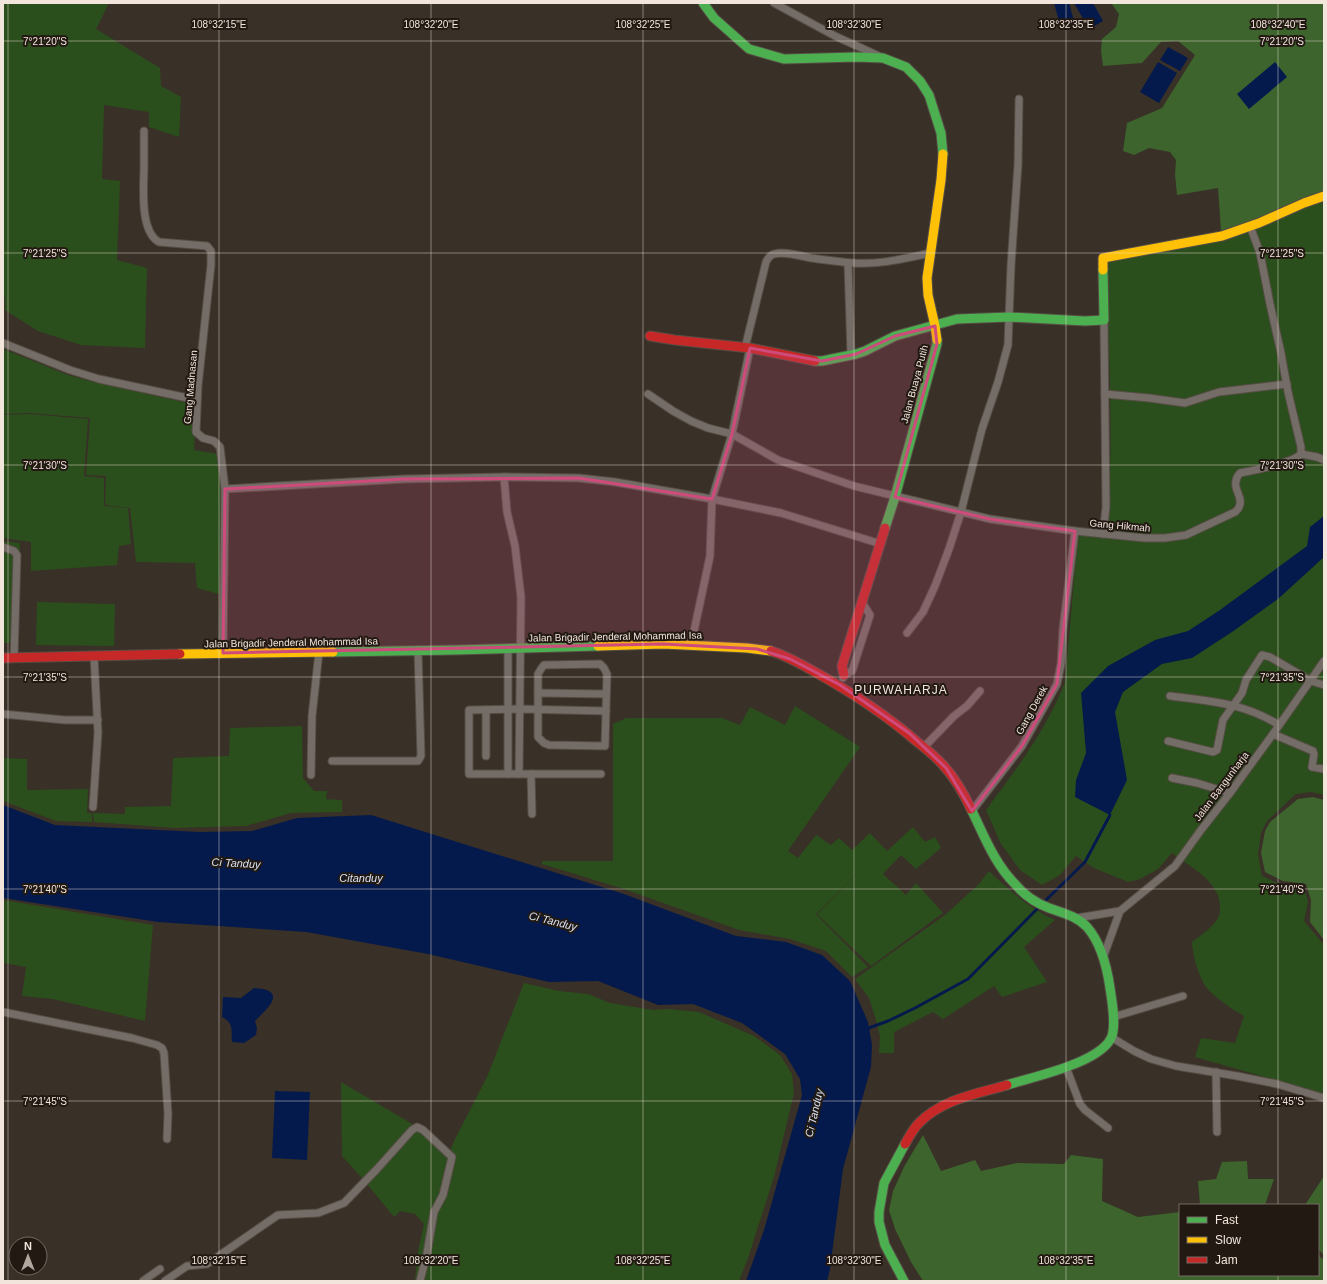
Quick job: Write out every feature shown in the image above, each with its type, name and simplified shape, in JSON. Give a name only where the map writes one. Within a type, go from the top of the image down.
[{"type":"main road","name":"Jalan Buaya Putih","points":[[703,3],[714,18],[749,49],[784,59],[883,58],[906,66],[920,81],[929,95],[941,133],[942,180],[928,278],[928,295],[935,326],[937,344],[895,497],[842,666],[844,676]]},
{"type":"main road","points":[[650,336],[748,348],[811,360],[822,360],[865,351],[895,336],[957,320],[1009,317],[1085,322],[1104,320],[1104,258],[1222,236],[1250,226],[1304,202],[1324,196]]},
{"type":"main road","name":"Jalan Brigadir Jenderal Mohammad Isa","points":[[3,658],[520,649],[664,644],[770,651],[781,654],[840,685],[888,718],[937,758],[946,768],[972,811],[993,857],[1022,892],[1037,903],[1054,911],[1077,918]]},
{"type":"main road","points":[[904,1281],[885,1245],[879,1222],[879,1212],[884,1183],[906,1142],[918,1124],[928,1114],[952,1101],[1066,1068],[1089,1058],[1100,1050],[1111,1037],[1113,1017],[1110,984],[1103,957],[1087,927],[1077,918]]},
{"type":"street","points":[[774,3],[835,36],[883,58]]},
{"type":"street","points":[[907,633],[923,612],[935,586],[961,512],[982,429],[1000,375],[1008,345],[1011,265],[1018,165],[1019,99]]},
{"type":"street","name":"Gang Madnasan","points":[[144,131],[143,192],[148,230],[153,238],[159,242],[166,244],[207,246],[211,251],[212,265],[196,432],[203,438],[214,442],[220,447],[225,489],[223,653]]},
{"type":"street","points":[[1250,226],[1260,253],[1287,384],[1302,447],[1300,454],[1318,457],[1324,460]]},
{"type":"street","points":[[691,645],[710,556],[712,499],[732,434],[748,348],[768,257],[772,254],[789,254],[830,261],[879,263],[931,253]]},
{"type":"street","points":[[848,262],[851,355]]},
{"type":"street","points":[[1103,534],[1106,507],[1104,320]]},
{"type":"street","points":[[3,343],[70,370],[99,379],[198,400]]},
{"type":"street","points":[[1105,394],[1185,403],[1219,392],[1287,384]]},
{"type":"street","name":"Gang Hikmah","points":[[648,394],[691,422],[732,434],[778,460],[854,486],[990,519],[1074,531],[1144,538],[1165,538],[1186,535],[1235,512],[1240,507],[1240,500],[1235,487],[1237,477],[1240,473],[1297,458],[1300,454]]},
{"type":"street","points":[[504,477],[507,512],[515,546],[521,597],[519,774]]},
{"type":"street","points":[[225,489],[404,479],[504,477],[579,478],[712,499],[780,513],[881,544]]},
{"type":"street","name":"Gang Derek","points":[[972,811],[1022,746],[1057,684],[1074,531]]},
{"type":"street","points":[[3,547],[14,551],[17,555],[14,658]]},
{"type":"street","points":[[508,649],[508,774]]},
{"type":"street","points":[[332,761],[395,762],[418,761],[420,759],[418,651]]},
{"type":"street","points":[[312,776],[312,716],[319,652]]},
{"type":"street","points":[[1168,741],[1202,750],[1218,750],[1223,720],[1230,709],[1235,705],[1242,693],[1246,680],[1262,656],[1266,655],[1311,681],[1324,685]]},
{"type":"street","points":[[93,807],[97,766],[98,720],[94,656]]},
{"type":"street","name":"Jalan Bangunharja","points":[[1120,911],[1175,866],[1273,734],[1324,661]]},
{"type":"street","points":[[600,664],[607,674],[605,746],[549,745],[544,743],[538,737],[538,693],[538,674],[544,665],[600,664]]},
{"type":"street","name":"Jalan Buaya Putih","points":[[840,685],[844,676]]},
{"type":"street","points":[[924,747],[954,716],[967,706],[980,691]]},
{"type":"street","points":[[538,693],[606,694]]},
{"type":"street","points":[[1170,696],[1235,705],[1262,715],[1279,725]]},
{"type":"street","points":[[602,774],[469,774],[469,710],[519,709],[606,711]]},
{"type":"street","points":[[486,710],[486,756]]},
{"type":"street","points":[[3,714],[65,720],[98,720]]},
{"type":"street","points":[[1273,734],[1313,751],[1312,767],[1324,769]]},
{"type":"street","points":[[531,774],[532,814]]},
{"type":"street","points":[[1172,778],[1197,783],[1230,793]]},
{"type":"street","points":[[1077,918],[1120,911],[1103,957]]},
{"type":"street","points":[[1113,1017],[1183,996]]},
{"type":"street","points":[[3,1012],[132,1038],[157,1045],[162,1048],[164,1053],[167,1106],[167,1139]]},
{"type":"street","points":[[1111,1037],[1134,1052],[1151,1059],[1176,1066],[1277,1084],[1324,1098]]},
{"type":"street","points":[[1066,1068],[1080,1104],[1085,1110],[1108,1128]]},
{"type":"street","points":[[1216,1072],[1217,1132]]},
{"type":"street","points":[[164,1281],[187,1266],[207,1264],[278,1215],[318,1213],[344,1203],[412,1130],[417,1127],[424,1130],[452,1157],[442,1195],[434,1212],[427,1253],[420,1281]]},
{"type":"street","points":[[143,1281],[160,1269]]},
{"type":"highlighted area","points":[[935,326],[937,344],[895,497],[990,519],[1075,531],[1057,684],[1022,746],[972,811],[946,768],[909,733],[840,685],[790,659],[757,649],[663,644],[223,653],[225,489],[404,479],[579,478],[712,499],[732,434],[750,348],[822,361],[856,354],[895,336]]},
{"type":"green space","points":[[3,3],[109,3],[96,29],[160,68],[161,86],[181,97],[179,137],[149,127],[149,112],[104,105],[102,179],[120,181],[117,260],[147,268],[145,348],[81,345],[38,331],[5,310],[5,297],[3,297]]},
{"type":"green space","points":[[1111,3],[1324,3],[1324,191],[1308,196],[1271,212],[1248,224],[1221,231],[1218,188],[1177,195],[1175,174],[1176,160],[1170,152],[1149,148],[1134,155],[1123,151],[1127,123],[1162,108],[1195,55],[1178,41],[1161,42],[1142,63],[1103,66],[1101,51],[1102,39],[1116,27],[1119,14]]},
{"type":"green space","points":[[1324,200],[1324,795],[1311,792],[1296,794],[1267,821],[1261,833],[1258,854],[1262,876],[1281,885],[1304,889],[1308,901],[1304,921],[1324,945],[1324,1094],[1195,1057],[1201,1038],[1235,1043],[1244,1016],[1222,1002],[1211,992],[1204,984],[1199,974],[1193,953],[1192,942],[1214,924],[1219,916],[1220,907],[1219,898],[1210,882],[1195,869],[1172,853],[1158,869],[1140,879],[1128,882],[1094,868],[1076,856],[1060,875],[1042,885],[1020,870],[1001,844],[986,810],[1040,733],[1065,682],[1078,535],[1106,538],[1109,503],[1111,434],[1107,261],[1223,239]]},
{"type":"green space","points":[[3,349],[68,375],[196,405],[194,450],[224,455],[219,594],[197,588],[195,563],[136,562],[130,508],[105,505],[106,476],[86,475],[90,418],[29,413],[3,414]]},
{"type":"green space","points":[[29,414],[88,419],[84,476],[104,478],[104,506],[128,508],[131,544],[119,546],[117,565],[31,571],[31,542],[3,538],[3,415]]},
{"type":"green space","points":[[3,541],[20,543],[16,643],[3,643]]},
{"type":"green space","points":[[37,602],[115,604],[114,646],[36,645]]},
{"type":"green space","points":[[795,706],[860,747],[788,851],[798,858],[816,835],[831,845],[839,838],[852,850],[870,833],[887,851],[913,827],[925,842],[935,837],[941,848],[916,869],[901,855],[883,874],[906,895],[916,883],[943,913],[871,966],[817,914],[871,859],[816,914],[868,967],[852,977],[826,951],[790,939],[739,930],[624,889],[542,864],[542,861],[613,861],[613,724],[626,718],[722,718],[740,725],[750,707],[785,725]]},
{"type":"green space","points":[[302,726],[303,778],[314,791],[327,791],[326,799],[342,800],[342,812],[291,813],[246,826],[174,828],[94,822],[93,813],[125,814],[125,807],[171,806],[173,758],[229,756],[230,728]]},
{"type":"green space","points":[[3,758],[27,759],[27,790],[88,789],[87,813],[92,813],[92,822],[56,821],[3,801]]},
{"type":"green space","points":[[1313,797],[1324,800],[1324,940],[1310,922],[1311,900],[1306,884],[1283,881],[1265,872],[1261,853],[1265,831],[1270,822],[1298,799]]},
{"type":"green space","points":[[989,871],[1028,904],[1055,920],[1024,947],[1047,982],[1002,997],[994,986],[943,1019],[933,1012],[894,1032],[894,1053],[879,1053],[880,1036],[869,998],[855,979],[945,915],[979,884]]},
{"type":"green space","points":[[3,900],[153,925],[145,1021],[53,999],[22,996],[26,967],[3,963]]},
{"type":"green space","points":[[524,983],[559,991],[588,994],[610,1003],[653,1010],[668,1009],[699,1012],[754,1036],[780,1055],[792,1074],[794,1093],[774,1177],[739,1281],[415,1281],[418,1252],[424,1224],[415,1214],[400,1211],[394,1217],[342,1156],[341,1082],[414,1125],[417,1131],[448,1156],[454,1141],[487,1077]]},
{"type":"green space","points":[[923,1135],[941,1171],[975,1160],[981,1171],[1017,1163],[1064,1164],[1071,1155],[1103,1159],[1102,1201],[1138,1217],[1179,1212],[1179,1276],[1319,1276],[1319,1256],[1324,1260],[1324,1281],[923,1281],[911,1262],[895,1229],[889,1210],[893,1191],[905,1165]]},
{"type":"green space","points":[[1247,1161],[1248,1179],[1274,1179],[1265,1204],[1200,1204],[1198,1181],[1216,1179],[1222,1162]]},
{"type":"green space","points":[[1324,1176],[1324,1255],[1319,1250],[1319,1204],[1306,1204]]},
{"type":"water","points":[[1054,3],[1069,3],[1074,21],[1060,25]]},
{"type":"water","points":[[1074,3],[1093,3],[1103,21],[1089,29]]},
{"type":"water","points":[[1168,47],[1188,58],[1180,71],[1160,60]]},
{"type":"water","points":[[1158,62],[1177,73],[1159,103],[1140,92]]},
{"type":"water","points":[[1275,62],[1287,77],[1249,109],[1237,94]]},
{"type":"water","points":[[1324,516],[1324,557],[1278,599],[1192,658],[1162,664],[1123,692],[1115,712],[1127,780],[1110,815],[1075,797],[1076,780],[1086,753],[1081,693],[1108,666],[1155,640],[1188,631],[1220,610],[1307,546],[1310,527]]},
{"type":"water","name":"Citanduy","points":[[3,805],[55,825],[200,832],[252,831],[297,818],[371,815],[624,894],[736,936],[786,942],[822,955],[850,981],[868,1022],[872,1045],[871,1067],[843,1169],[830,1269],[827,1281],[746,1281],[764,1230],[802,1095],[800,1079],[785,1054],[742,1023],[693,1004],[658,1005],[598,981],[549,982],[428,954],[306,932],[158,922],[3,898]]},
{"type":"water","points":[[254,988],[264,989],[270,992],[273,996],[270,1005],[255,1021],[257,1028],[256,1035],[244,1043],[232,1042],[232,1030],[230,1024],[222,1017],[223,997],[241,998]]},
{"type":"water","points":[[275,1091],[310,1092],[307,1160],[272,1158]]},
{"type":"waterway","points":[[1044,902],[1085,862],[1110,815]]},
{"type":"waterway","points":[[866,1029],[888,1021],[915,1008],[968,979],[1039,907]]},
{"type":"traffic: fast","points":[[703,3],[714,18],[749,49],[784,59],[856,57],[883,58],[906,67],[920,81],[929,95],[941,133],[943,154]]},
{"type":"traffic: fast","points":[[815,361],[856,354],[895,336],[957,319],[1009,317],[1085,321],[1104,320],[1103,270]]},
{"type":"traffic: fast","points":[[885,528],[895,497],[937,340]]},
{"type":"traffic: fast","points":[[333,652],[598,646]]},
{"type":"traffic: fast","points":[[971,809],[995,858],[1019,888],[1039,904],[1079,920],[1092,933],[1100,948],[1105,964],[1113,1005],[1113,1031],[1112,1036],[1106,1046],[1095,1054],[1065,1068],[1007,1085]]},
{"type":"traffic: fast","points":[[904,1281],[885,1245],[879,1222],[879,1212],[884,1183],[905,1144]]},
{"type":"traffic: slow","points":[[937,340],[928,295],[927,278],[941,180],[943,154]]},
{"type":"traffic: slow","points":[[1103,270],[1103,258],[1222,236],[1259,223],[1304,203],[1324,196]]},
{"type":"traffic: slow","points":[[598,646],[663,644],[747,648],[771,651]]},
{"type":"traffic: slow","points":[[180,654],[333,652]]},
{"type":"traffic: jam","points":[[650,336],[750,348],[815,361]]},
{"type":"traffic: jam","points":[[844,675],[842,666],[885,528]]},
{"type":"traffic: jam","points":[[771,651],[794,660],[842,687],[904,731],[933,755],[947,770],[959,786],[971,809]]},
{"type":"traffic: jam","points":[[3,658],[180,654]]},
{"type":"traffic: jam","points":[[905,1144],[919,1123],[938,1108],[960,1098],[1007,1085]]},
{"type":"district","name":"PURWAHARJA","points":[[901,690]]},
{"type":"water label","name":"Ci Tanduy","points":[[236,863]]},
{"type":"water label","name":"Ci Tanduy","points":[[553,921]]},
{"type":"water label","name":"Ci Tanduy","points":[[814,1113]]}]
